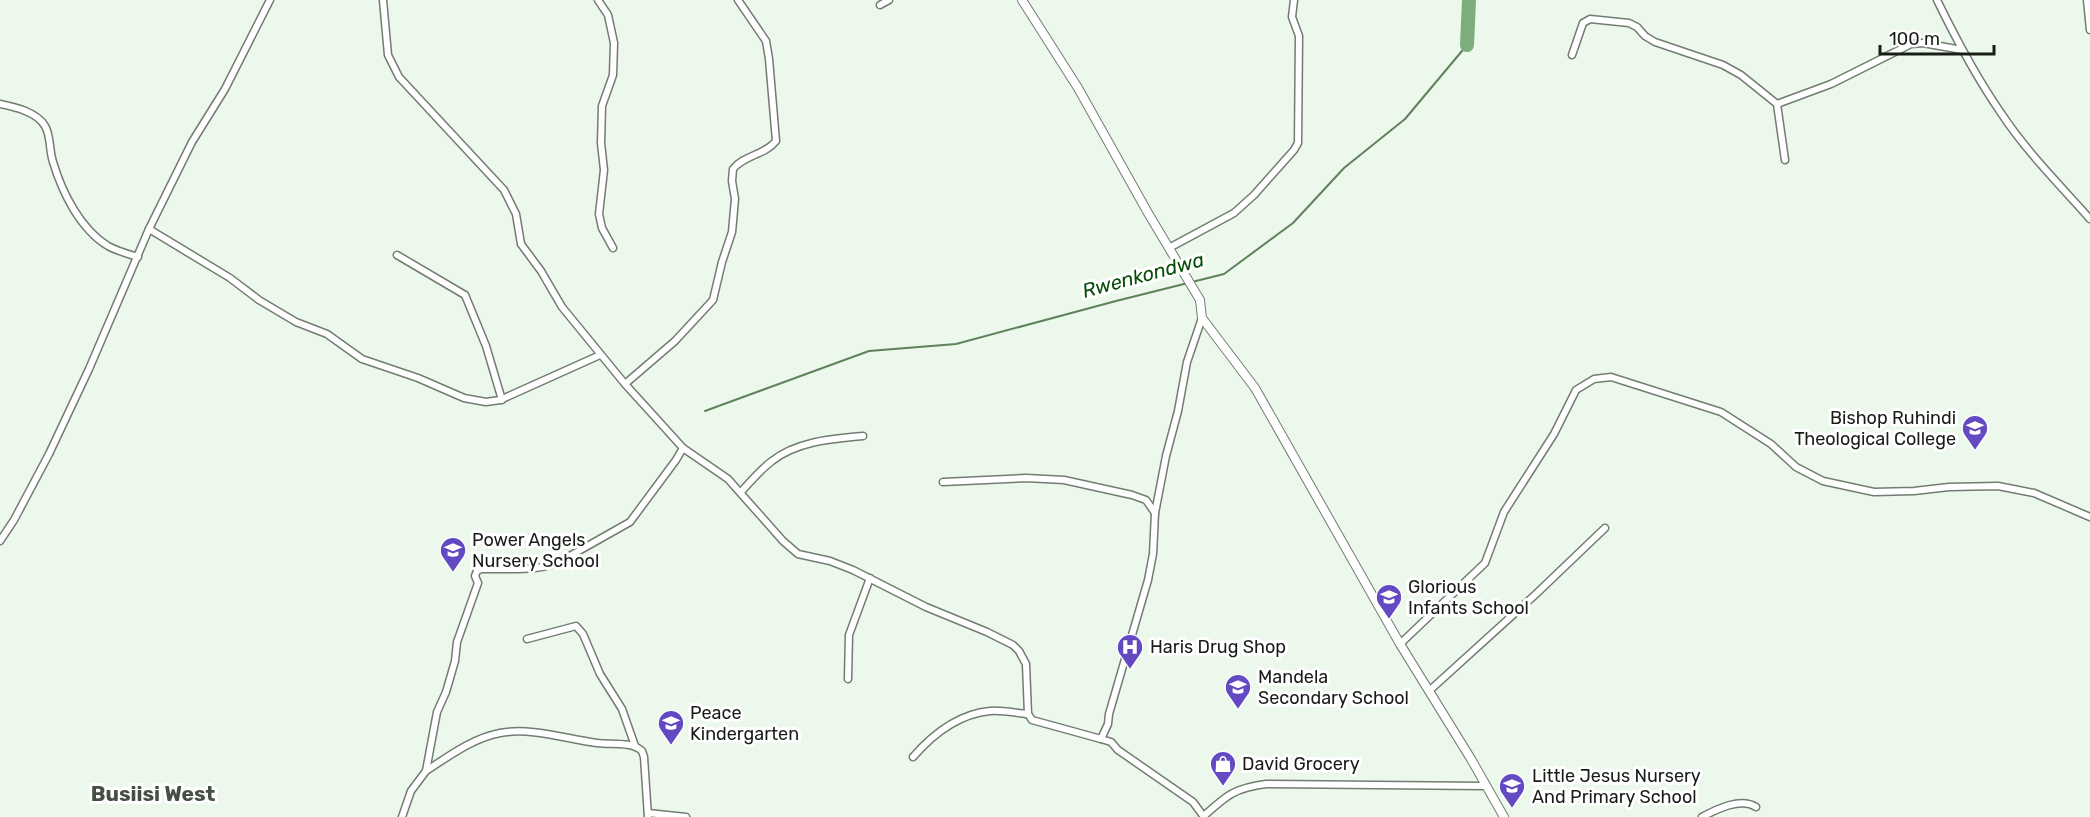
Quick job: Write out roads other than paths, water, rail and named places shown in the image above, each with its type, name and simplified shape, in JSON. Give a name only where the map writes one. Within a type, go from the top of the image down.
[{"type":"street","points":[[0,541],[14,520],[49,454],[149,229],[192,142],[225,89],[270,0]]},
{"type":"street","points":[[383,0],[386,43],[392,66],[399,77],[504,190],[516,214],[520,244],[541,271],[562,307],[600,355],[682,448],[728,479],[783,541],[798,554],[841,564],[926,607],[1013,645],[1026,664],[1028,714],[1032,720],[1111,742],[1193,802],[1205,816],[1236,790],[1257,785],[1485,786]]},
{"type":"street","points":[[598,0],[608,15],[614,43],[614,75],[602,106],[601,143],[604,170],[599,214],[602,228],[614,248]]},
{"type":"street","points":[[625,384],[675,341],[713,300],[732,232],[735,199],[732,182],[733,169],[741,161],[770,147],[776,141],[766,42],[738,0]]},
{"type":"street","points":[[880,4],[889,0]]},
{"type":"street","points":[[1022,0],[1078,88],[1188,278],[1200,300],[1202,318],[1187,362],[1155,513],[1153,554],[1148,580],[1108,724],[1101,739]]},
{"type":"street","points":[[1169,248],[1240,208],[1298,143],[1299,36],[1292,17],[1294,0]]},
{"type":"street","points":[[1937,0],[1962,50],[2000,112],[2028,150],[2090,219]]},
{"type":"street","points":[[2087,0],[2090,30]]},
{"type":"street","points":[[1572,55],[1586,20],[1629,23],[1655,42],[1702,56],[1732,69],[1777,104],[1785,160]]},
{"type":"street","points":[[1777,104],[1850,76],[1911,44],[1923,43],[1962,50]]},
{"type":"street","points":[[0,104],[29,113],[45,125],[59,180],[77,213],[101,241],[119,251],[138,257]]},
{"type":"street","points":[[149,229],[230,278],[252,296],[297,322],[327,334],[362,359],[418,378],[464,398],[486,402],[502,400],[600,355]]},
{"type":"street","points":[[398,255],[465,295],[486,346],[502,400]]},
{"type":"street","points":[[1202,318],[1255,388],[1400,644],[1504,817]]},
{"type":"street","points":[[1400,644],[1485,563],[1504,512],[1554,434],[1576,390],[1594,379],[1611,377],[1721,412],[1771,444],[1796,467],[1823,481],[1874,492],[1998,486],[2034,493],[2090,517]]},
{"type":"street","points":[[741,492],[764,468],[783,454],[821,441],[863,436]]},
{"type":"street","points":[[426,771],[437,712],[446,692],[455,661],[457,642],[478,583],[475,576],[477,572],[481,569],[553,565],[619,529],[630,522],[676,460],[682,448]]},
{"type":"street","points":[[943,482],[1026,478],[1064,480],[1146,500],[1155,513]]},
{"type":"street","points":[[1429,691],[1605,528]]},
{"type":"street","points":[[848,679],[849,635],[870,578]]},
{"type":"street","points":[[527,639],[576,626],[583,634],[600,674],[622,709],[635,746]]},
{"type":"street","points":[[913,757],[940,730],[968,717],[991,711],[1028,714]]},
{"type":"street","points":[[402,817],[411,792],[426,771],[486,737],[502,732],[521,731],[601,744],[635,746],[642,751],[644,757],[648,815],[686,817]]},
{"type":"street","points":[[1702,817],[1716,810],[1741,803],[1749,803],[1756,807]]},
{"type":"waterway","name":"Rwenkondwa","points":[[1467,45],[1469,0]]},
{"type":"waterway","name":"Rwenkondwa","points":[[705,411],[869,351],[956,344],[1224,274],[1293,223],[1344,168],[1405,119],[1467,45]]},
{"type":"place","name":"Bishop Ruhindi Theological College","points":[[1975,451]]},
{"type":"place","name":"Power Angels Nursery School","points":[[453,573]]},
{"type":"place","name":"Glorious Infants School","points":[[1389,620]]},
{"type":"place","name":"Haris Drug Shop","points":[[1130,670]]},
{"type":"place","name":"Mandela Secondary School","points":[[1238,710]]},
{"type":"place","name":"Peace Kindergarten","points":[[671,746]]},
{"type":"place","name":"David Grocery","points":[[1223,787]]},
{"type":"place","name":"Little Jesus Nursery And Primary School","points":[[1512,809]]},
{"type":"district","name":"Busiisi West","points":[[153,793]]}]
